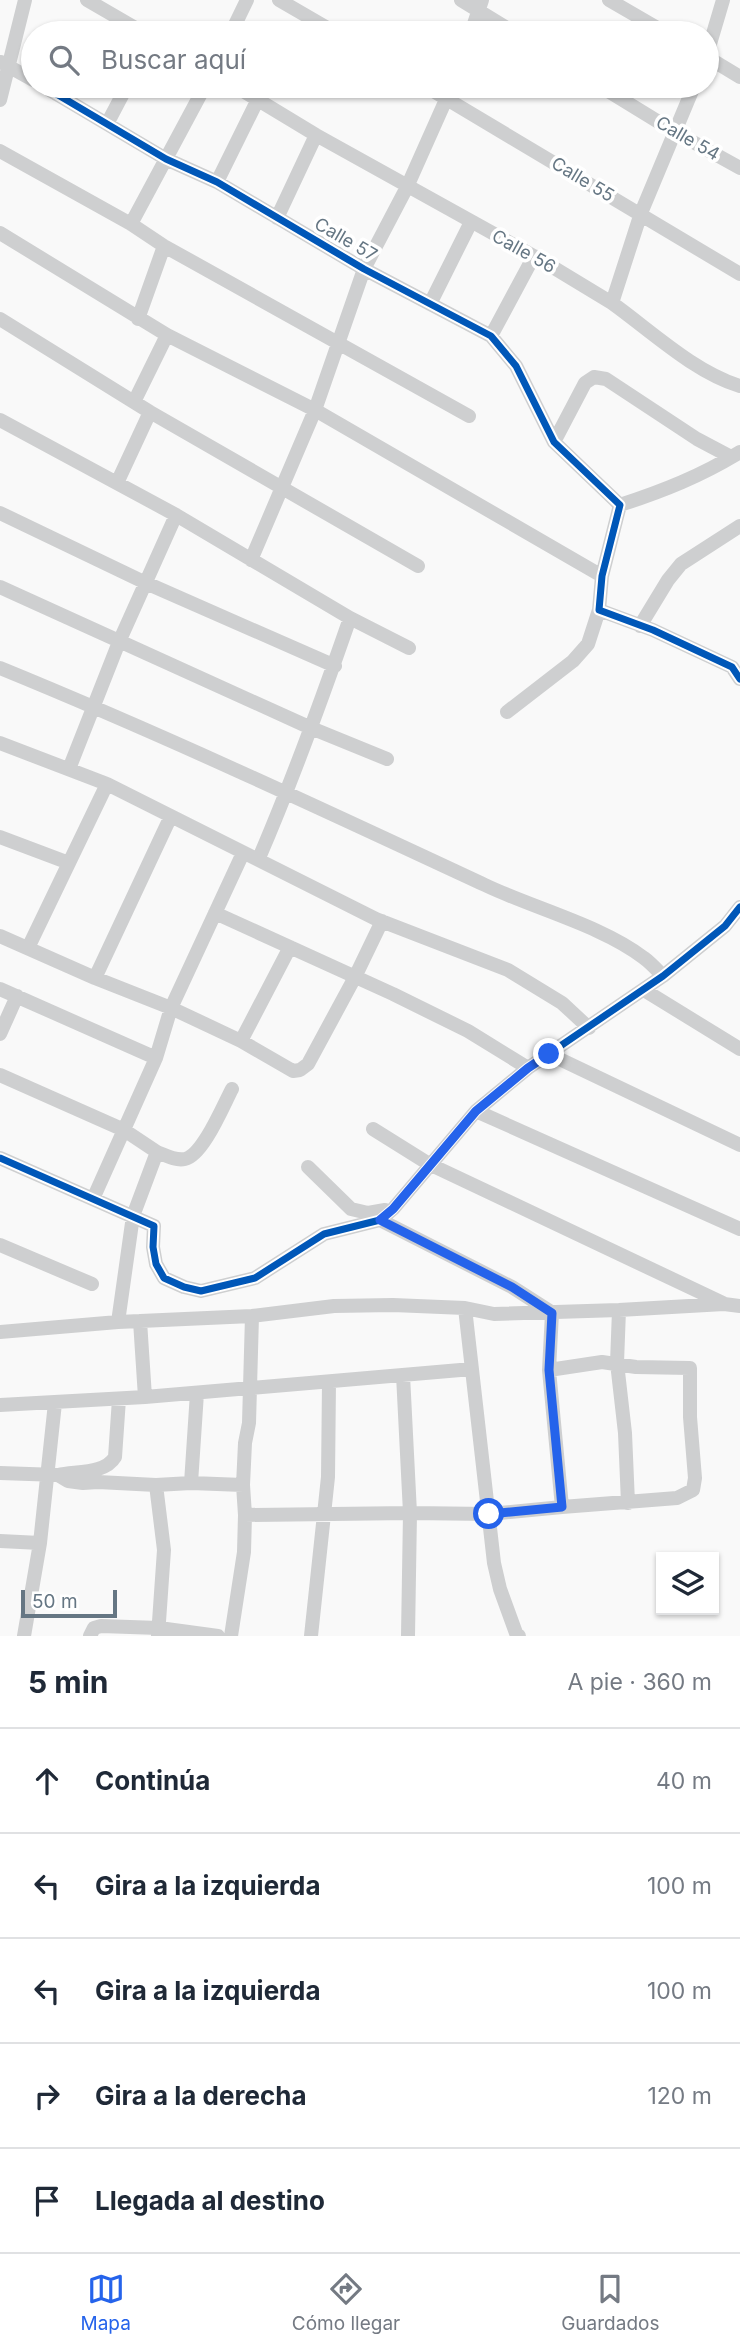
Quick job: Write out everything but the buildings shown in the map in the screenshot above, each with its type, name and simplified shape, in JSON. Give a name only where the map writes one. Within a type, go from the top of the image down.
[{"type":"street","points":[[0,100],[4,63],[25,0]]},
{"type":"street","points":[[87,0],[123,21]]},
{"type":"street","points":[[237,21],[247,0]]},
{"type":"street","points":[[279,0],[315,21]]},
{"type":"street","points":[[461,0],[480,5],[500,21]]},
{"type":"street","points":[[608,0],[645,21]]},
{"type":"street","points":[[717,21],[723,0]]},
{"type":"street","points":[[4,63],[21,73]]},
{"type":"street","points":[[719,63],[740,77]]},
{"type":"street","name":"Calle 57","points":[[63,98],[166,159],[217,182],[364,269],[491,336],[516,366],[554,442],[620,505]]},
{"type":"street","points":[[107,124],[121,98]]},
{"type":"street","points":[[131,224],[199,98]]},
{"type":"street","points":[[251,560],[315,410],[364,269],[407,187],[447,98]]},
{"type":"street","name":"Calle 55","points":[[459,98],[740,274]]},
{"type":"street","name":"Calle 54","points":[[620,98],[740,168]]},
{"type":"street","points":[[612,303],[641,213],[689,98]]},
{"type":"street","points":[[217,182],[258,99]]},
{"type":"street","name":"Calle 56","points":[[258,99],[407,187],[534,256],[612,303],[705,370],[723,381],[740,386]]},
{"type":"street","points":[[277,218],[316,135]]},
{"type":"street","points":[[0,151],[469,416]]},
{"type":"street","points":[[430,304],[471,222]]},
{"type":"street","points":[[0,233],[167,335],[315,410],[602,576]]},
{"type":"street","points":[[138,318],[164,246]]},
{"type":"street","points":[[491,336],[534,256]]},
{"type":"street","points":[[0,319],[150,412],[418,566]]},
{"type":"street","points":[[134,402],[167,335]]},
{"type":"street","points":[[554,442],[586,383],[594,377],[606,379],[697,439],[736,455]]},
{"type":"street","points":[[117,483],[150,412]]},
{"type":"street","points":[[0,420],[176,515],[350,618],[410,648]]},
{"type":"street","points":[[507,712],[573,662],[588,644],[599,610],[602,576],[620,505],[660,492],[711,470],[736,455]]},
{"type":"street","points":[[0,513],[146,583],[335,666]]},
{"type":"street","points":[[69,769],[119,642],[176,515]]},
{"type":"street","points":[[640,626],[681,564],[740,526]]},
{"type":"street","points":[[0,587],[311,728],[387,759]]},
{"type":"street","points":[[599,610],[737,668]]},
{"type":"street","points":[[260,858],[335,666],[350,618]]},
{"type":"street","points":[[0,668],[95,706],[497,890],[618,942],[644,958],[663,976]]},
{"type":"street","points":[[0,743],[107,783],[382,921],[508,970],[562,1003],[589,1028]]},
{"type":"street","points":[[28,948],[107,783]]},
{"type":"street","points":[[95,978],[171,816]]},
{"type":"street","points":[[0,837],[69,863]]},
{"type":"street","points":[[93,1199],[156,1058],[172,1008],[243,853]]},
{"type":"street","points":[[0,1158],[154,1226],[153,1247],[156,1264],[164,1278],[201,1291],[255,1278],[324,1234],[380,1220],[393,1209],[476,1111],[528,1068],[663,976],[725,926],[740,907]]},
{"type":"street","points":[[215,913],[468,1031],[528,1068]]},
{"type":"street","points":[[0,936],[172,1008],[241,1041],[293,1071],[308,1064],[355,978],[382,921]]},
{"type":"street","points":[[241,1041],[290,947]]},
{"type":"street","points":[[0,989],[156,1058]]},
{"type":"street","points":[[644,990],[740,1049]]},
{"type":"street","points":[[0,1034],[17,996]]},
{"type":"street","points":[[549,1054],[740,1145]]},
{"type":"street","points":[[0,1074],[124,1130],[157,1152],[174,1159],[185,1159],[202,1144],[232,1089]]},
{"type":"street","points":[[476,1111],[740,1229]]},
{"type":"street","points":[[373,1129],[429,1164],[724,1304]]},
{"type":"street","points":[[118,1322],[133,1216],[157,1152]]},
{"type":"street","points":[[308,1167],[351,1209],[368,1213],[393,1209]]},
{"type":"street","points":[[380,1220],[512,1287],[552,1313]]},
{"type":"street","points":[[0,1245],[92,1284]]},
{"type":"street","points":[[0,1332],[118,1322],[252,1316],[334,1306],[393,1304],[465,1308],[494,1314],[724,1304],[740,1307]]},
{"type":"street","points":[[465,1308],[494,1563],[500,1589],[519,1636]]},
{"type":"street","points":[[619,1310],[617,1363],[625,1433],[628,1503]]},
{"type":"street","points":[[552,1313],[549,1370],[562,1507]]},
{"type":"street","points":[[231,1636],[244,1552],[243,1485],[245,1443],[250,1423],[252,1316]]},
{"type":"street","points":[[140,1321],[145,1397]]},
{"type":"street","points":[[245,1515],[489,1514],[677,1498],[693,1490],[695,1478],[690,1417],[690,1368],[636,1367],[602,1362],[549,1370]]},
{"type":"street","points":[[0,1405],[119,1399],[472,1369]]},
{"type":"street","points":[[403,1375],[410,1513],[408,1636]]},
{"type":"street","points":[[311,1636],[325,1515],[330,1440],[329,1382]]},
{"type":"street","points":[[191,1483],[197,1393]]},
{"type":"street","points":[[53,1476],[103,1469],[111,1464],[115,1457],[119,1399]]},
{"type":"street","points":[[24,1636],[53,1476],[55,1403]]},
{"type":"street","points":[[0,1473],[53,1476],[83,1483],[243,1485]]},
{"type":"street","points":[[156,1485],[164,1550],[158,1632]]},
{"type":"street","points":[[0,1541],[40,1543]]},
{"type":"street","points":[[90,1636],[94,1628],[101,1626],[218,1636]]},
{"type":"cycle path","points":[[63,98],[166,159],[217,182],[364,269],[491,336],[516,366],[554,442],[620,505],[602,576],[599,610],[653,630],[732,667],[740,679]]},
{"type":"cycle path","points":[[0,1158],[154,1226],[153,1247],[156,1264],[164,1278],[201,1291],[255,1278],[324,1234],[380,1220],[393,1209],[476,1111],[528,1068],[663,976],[725,926],[740,907]]},
{"type":"route","points":[[489,1514],[562,1507],[549,1370],[552,1313],[512,1287],[380,1220],[393,1209],[476,1111],[549,1054]]}]
